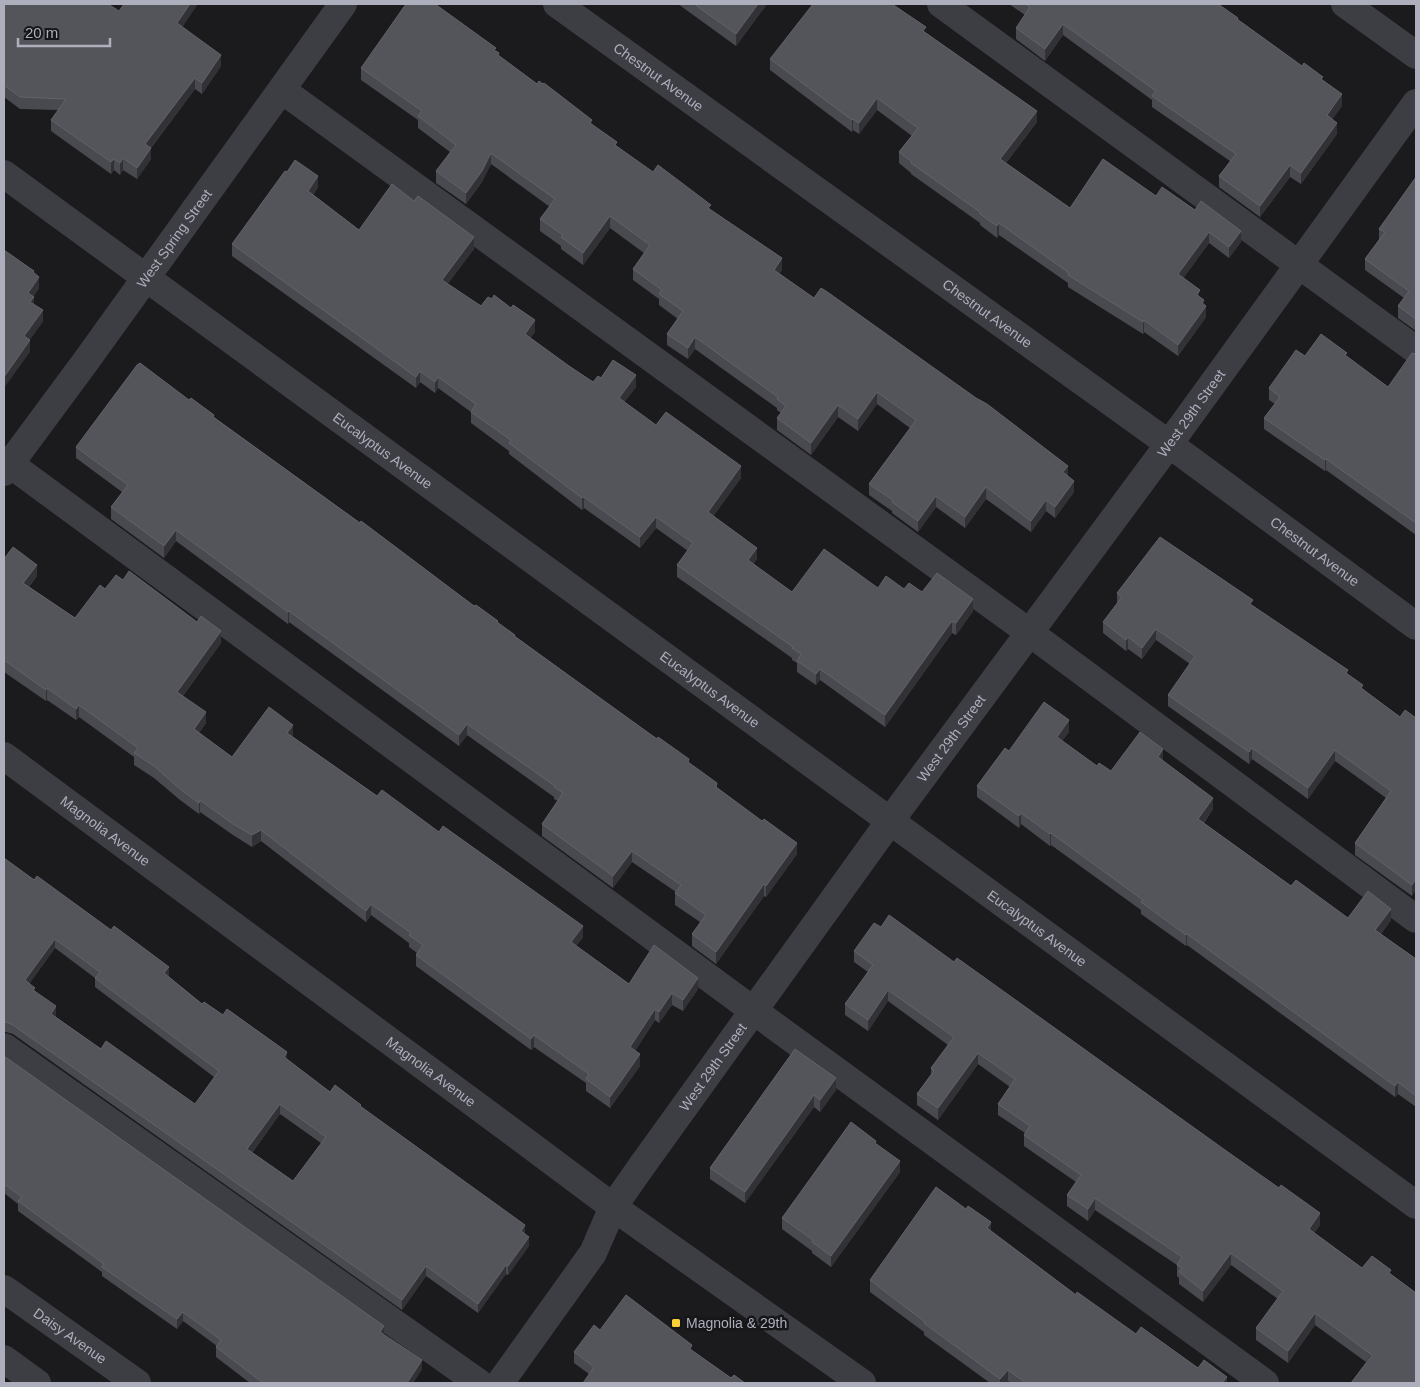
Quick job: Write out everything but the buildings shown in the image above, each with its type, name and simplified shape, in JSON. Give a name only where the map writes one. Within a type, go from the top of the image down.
[{"type":"street","name":"West Spring Street","points":[[7,468],[343,4]]},
{"type":"street","name":"Chestnut Avenue","points":[[557,4],[1169,444],[1416,626]]},
{"type":"street","points":[[941,4],[1416,350]]},
{"type":"street","points":[[1345,4],[1416,55]]},
{"type":"street","points":[[282,90],[1030,634],[1416,919]]},
{"type":"street","name":"West 29th Street","points":[[500,1383],[593,1253],[613,1207],[890,821],[1030,634],[1416,103]]},
{"type":"street","name":"Eucalyptus Avenue","points":[[4,174],[1416,1205]]},
{"type":"street","points":[[7,468],[1265,1383]]},
{"type":"street","name":"Magnolia Avenue","points":[[4,756],[613,1207],[862,1383]]},
{"type":"street","points":[[4,1047],[479,1383]]},
{"type":"street","name":"Daisy Avenue","points":[[4,1289],[137,1383]]},
{"type":"street","points":[[4,1359],[37,1383]]},
{"type":"place","name":"Magnolia & 29th","points":[[676,1323]]}]
